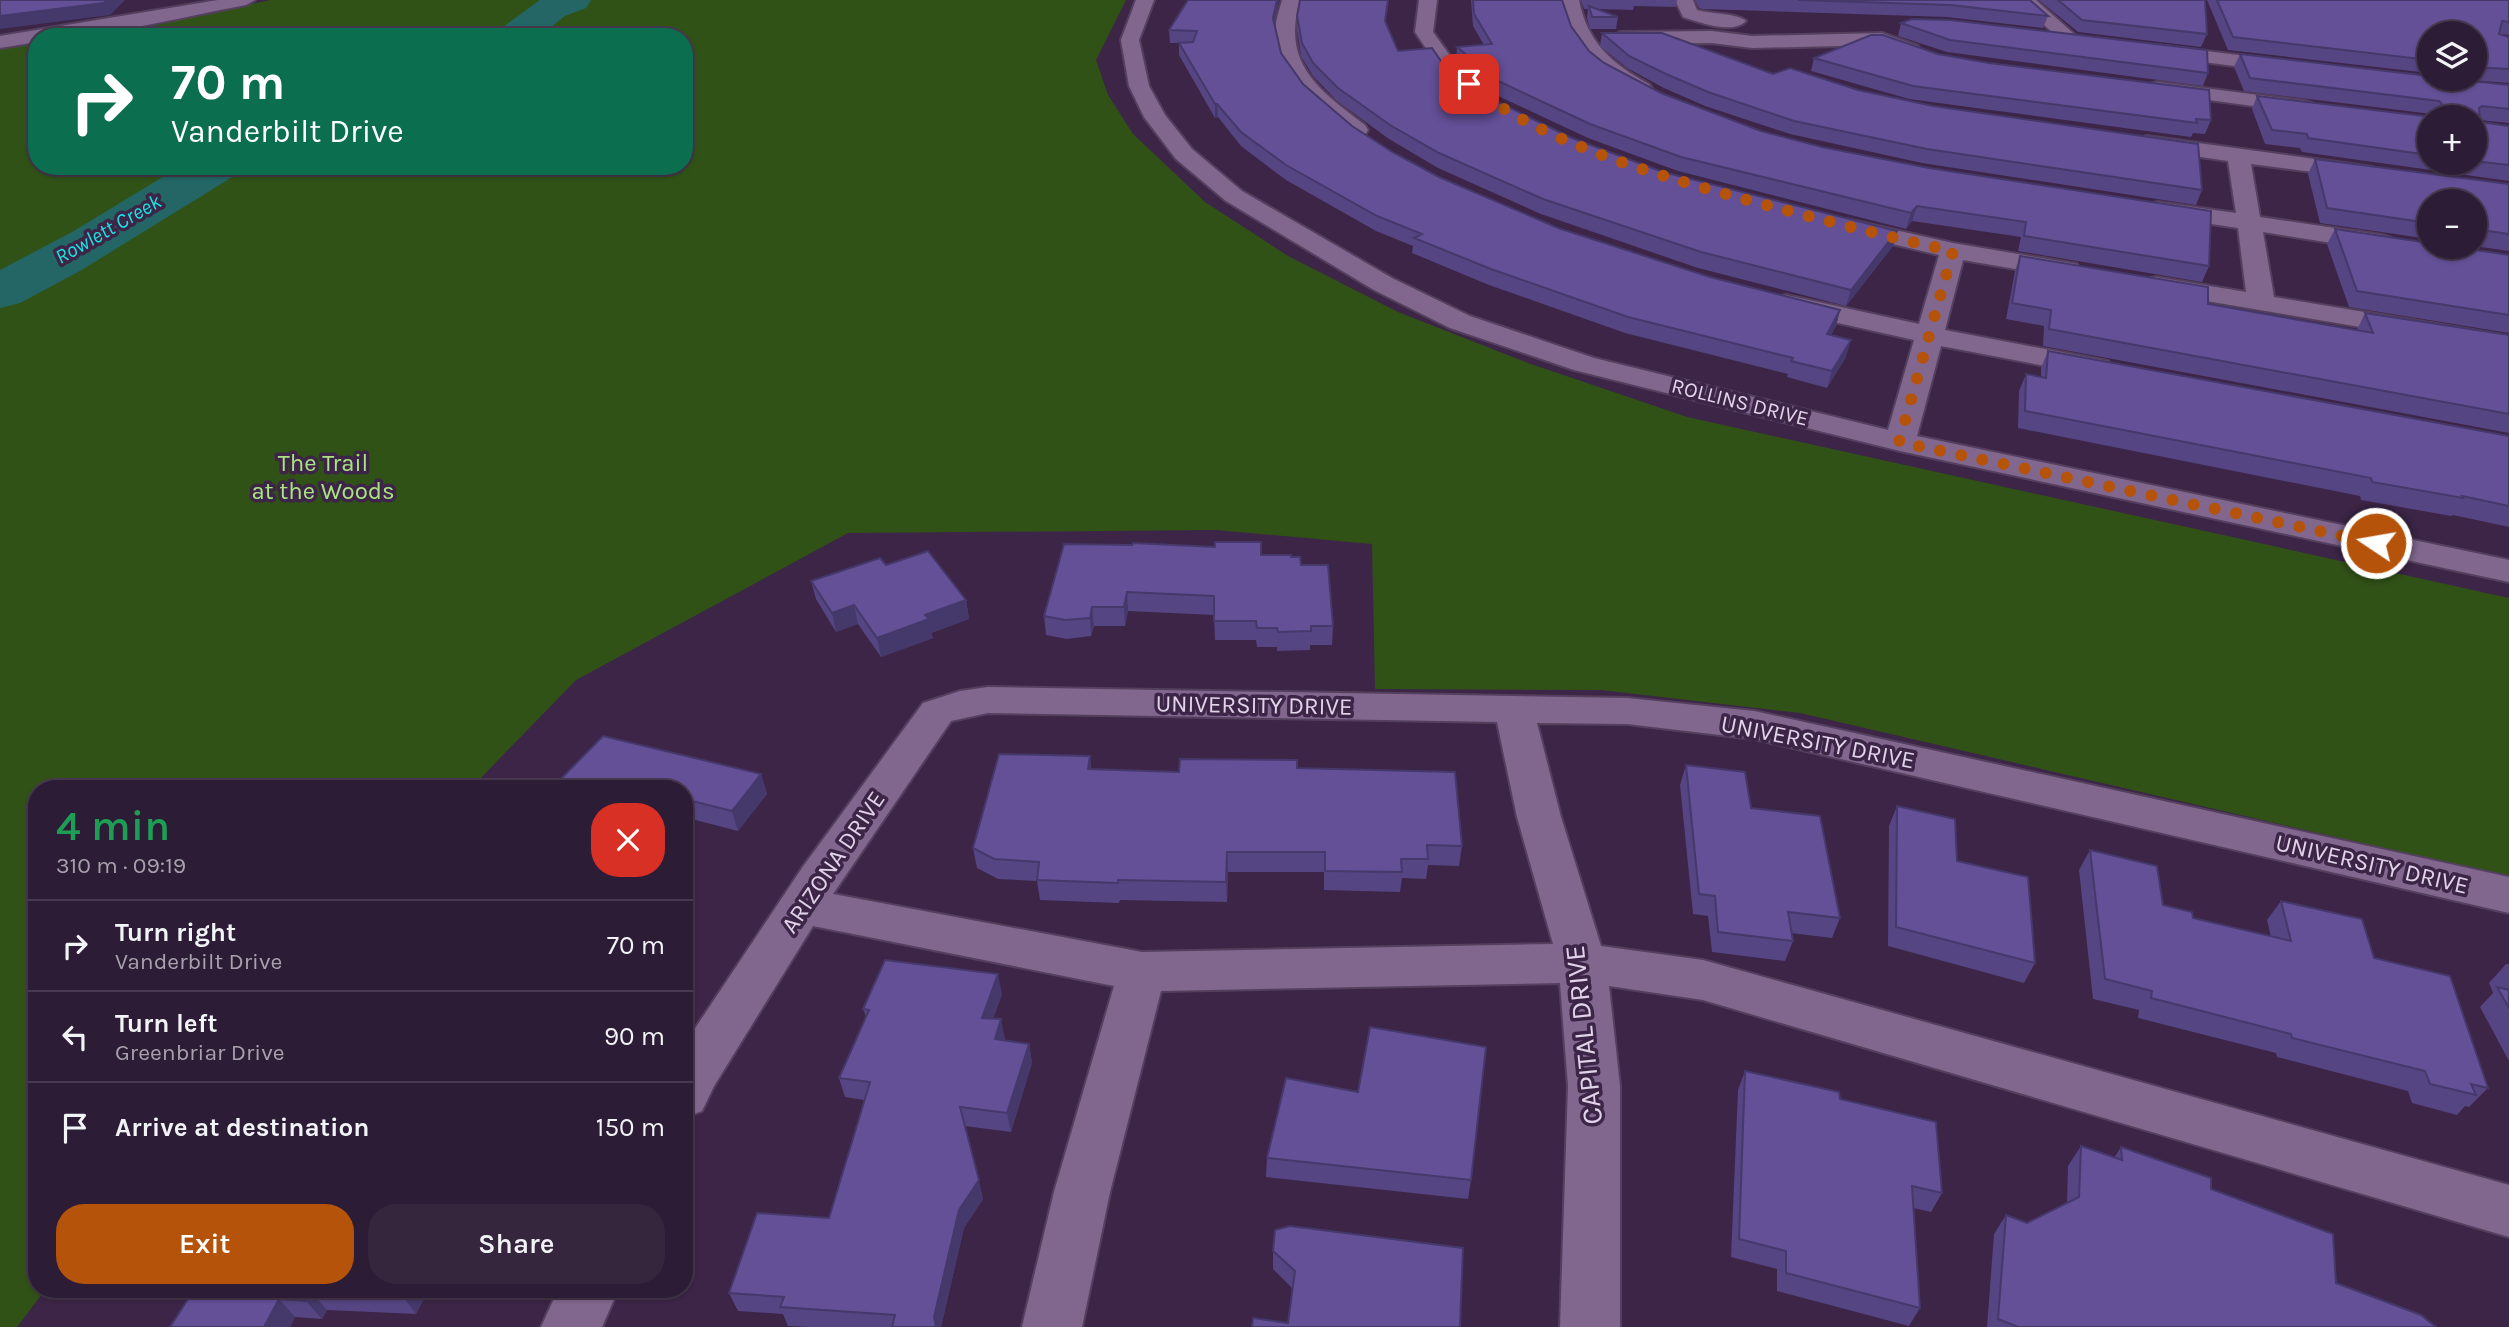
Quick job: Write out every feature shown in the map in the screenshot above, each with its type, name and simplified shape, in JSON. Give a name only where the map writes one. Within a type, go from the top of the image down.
[{"type":"street","points":[[90,28],[246,0]]},
{"type":"street","name":"ROLLINS DRIVE","points":[[1145,0],[1130,40],[1139,86],[1155,117],[1185,154],[1234,196],[1371,277],[1460,321],[1584,364],[1899,442],[2509,571]]},
{"type":"street","points":[[1291,0],[1284,26],[1287,48],[1302,82],[1331,110],[1381,147]]},
{"type":"street","points":[[1428,0],[1424,32],[1449,68],[1488,101],[1508,111]]},
{"type":"street","points":[[1570,0],[1572,22],[1581,38],[1602,63],[1656,95]]},
{"type":"street","points":[[1685,0],[1689,13],[1754,32]]},
{"type":"street","points":[[2026,0],[2079,42],[2035,36]]},
{"type":"street","points":[[1822,22],[1887,22]]},
{"type":"street","points":[[1581,38],[1712,37],[1754,32],[1882,39],[1930,56]]},
{"type":"street","points":[[1754,32],[1754,57],[1764,63]]},
{"type":"street","points":[[0,41],[28,37]]},
{"type":"street","points":[[2137,49],[2305,69]]},
{"type":"street","points":[[2139,86],[2328,110]]},
{"type":"street","points":[[2132,141],[2388,175]]},
{"type":"street","points":[[2239,156],[2261,302]]},
{"type":"street","points":[[2139,206],[2400,245]]},
{"type":"street","points":[[1827,221],[1953,251],[2087,273]]},
{"type":"street","points":[[1899,442],[1953,251]]},
{"type":"street","points":[[2127,280],[2509,344]]},
{"type":"street","points":[[1767,299],[1929,335],[2118,371]]},
{"type":"street","name":"ARIZONA DRIVE","points":[[693,1076],[802,906],[937,712],[960,704],[988,700],[1030,700]]},
{"type":"street","name":"UNIVERSITY DRIVE","points":[[1030,700],[1627,711],[1754,725],[2509,895]]},
{"type":"street","name":"CAPITAL DRIVE","points":[[1514,710],[1539,817],[1582,963],[1594,1086],[1590,1327]]},
{"type":"street","points":[[802,906],[1142,972],[1582,963],[1703,979],[2509,1211]]},
{"type":"street","points":[[1052,1327],[1082,1192],[1142,972]]},
{"type":"street","points":[[571,1327],[585,1298]]},
{"type":"green space","name":"The Trail at the Woods","points":[[270,0],[1126,0],[1096,60],[1108,95],[1133,134],[1205,202],[1288,256],[1398,312],[1528,363],[1687,417],[2509,598],[2509,877],[1800,713],[1601,690],[1375,689],[1372,544],[1216,530],[848,533],[576,680],[479,780],[28,780],[28,1298],[39,1298],[17,1327],[0,1327],[0,49],[28,44],[28,175],[693,175],[693,28],[137,28]]},
{"type":"building","points":[[0,0],[107,0],[104,3],[0,16]]},
{"type":"building","points":[[1188,0],[1277,0],[1273,18],[1281,53],[1303,84],[1352,126],[1439,177],[1558,228],[1710,277],[1840,310],[1827,334],[1851,340],[1832,371],[1791,361],[1793,358],[1628,317],[1491,269],[1414,238],[1422,234],[1377,216],[1286,165],[1241,132],[1215,104],[1179,43],[1193,42],[1197,31],[1169,30]]},
{"type":"building","points":[[1300,0],[1388,0],[1385,21],[1398,51],[1432,48],[1441,61],[1481,94],[1572,138],[1663,172],[1897,231],[1851,290],[1701,252],[1543,199],[1439,153],[1390,125],[1338,88],[1313,63],[1302,43],[1297,16]]},
{"type":"building","points":[[1473,0],[1562,0],[1571,26],[1589,51],[1604,63],[1661,93],[1761,131],[1822,147],[1929,168],[2211,211],[2209,266],[2024,236],[2026,222],[1917,206],[1911,213],[1681,157],[1590,124],[1498,81],[1457,47],[1492,44],[1474,14]]},
{"type":"building","points":[[1798,0],[2030,0],[2048,16],[1951,5]]},
{"type":"building","points":[[2058,0],[2205,0],[2207,34],[2082,20]]},
{"type":"building","points":[[2217,0],[2509,0],[2509,22],[2502,21],[2499,34],[2509,37],[2509,69],[2487,68],[2487,21],[2417,21],[2417,59],[2233,37]]},
{"type":"building","points":[[1589,6],[1618,17],[1592,17]]},
{"type":"building","points":[[1912,19],[1950,20],[2207,50],[2208,73],[1950,40],[1901,23]]},
{"type":"building","points":[[1602,33],[1662,33],[1773,74],[1790,68],[1858,90],[1933,106],[2198,144],[2202,190],[1927,149],[1794,121],[1708,92],[1666,74],[1629,56]]},
{"type":"building","points":[[1871,35],[1883,35],[1938,54],[1989,63],[2209,90],[2211,120],[2196,119],[2197,123],[1913,86],[1814,58]]},
{"type":"building","points":[[2240,54],[2417,75],[2417,91],[2487,91],[2487,83],[2509,85],[2509,109],[2487,105],[2442,105],[2439,101],[2250,78]]},
{"type":"building","points":[[2257,96],[2417,115],[2417,153],[2308,138],[2307,134],[2272,130]]},
{"type":"building","points":[[2487,123],[2509,126],[2509,165],[2487,162]]},
{"type":"building","points":[[2315,159],[2417,172],[2417,175],[2439,175],[2509,184],[2509,234],[2487,231],[2487,189],[2417,189],[2417,221],[2327,208]]},
{"type":"building","points":[[2335,229],[2417,241],[2417,259],[2487,259],[2487,252],[2509,255],[2509,315],[2357,291]]},
{"type":"building","points":[[2020,256],[2208,287],[2208,304],[2373,333],[2365,313],[2509,335],[2509,414],[2049,329],[2051,310],[2012,303]]},
{"type":"building","points":[[2048,351],[2509,436],[2509,506],[2372,482],[2371,478],[2025,411],[2026,374],[2046,378]]},
{"type":"building","points":[[1215,542],[1261,542],[1261,555],[1291,555],[1300,557],[1301,565],[1328,565],[1333,626],[1311,626],[1311,631],[1278,632],[1277,628],[1257,628],[1256,621],[1214,621],[1214,596],[1127,592],[1124,607],[1092,607],[1090,618],[1065,620],[1044,616],[1064,544],[1133,543],[1215,547]]},
{"type":"building","points":[[928,551],[966,600],[925,615],[929,619],[877,638],[854,605],[832,613],[811,581],[880,558],[886,565]]},
{"type":"building","points":[[603,736],[761,774],[732,811],[693,801],[693,780],[560,780]]},
{"type":"building","points":[[999,754],[1090,756],[1088,769],[1179,772],[1180,759],[1297,760],[1297,768],[1455,772],[1462,846],[1427,845],[1428,859],[1401,859],[1402,872],[1325,871],[1325,852],[1227,852],[1226,882],[1118,880],[1118,883],[1037,880],[1039,862],[994,859],[973,848]]},
{"type":"building","points":[[1686,765],[1745,772],[1751,808],[1820,816],[1840,918],[1788,912],[1793,941],[1718,932],[1715,896],[1699,894]]},
{"type":"building","points":[[1897,806],[1955,819],[1957,861],[2028,877],[2035,963],[1896,927]]},
{"type":"building","points":[[2090,850],[2157,866],[2163,905],[2192,912],[2193,918],[2291,941],[2281,901],[2362,919],[2374,958],[2450,976],[2488,1088],[2471,1084],[2476,1095],[2430,1084],[2425,1071],[2292,1038],[2291,1034],[2151,998],[2152,991],[2105,979]]},
{"type":"building","points":[[885,960],[998,974],[982,1018],[1001,1019],[995,1039],[1029,1044],[1007,1113],[960,1107],[979,1180],[959,1210],[934,1317],[936,1327],[892,1327],[895,1315],[780,1307],[784,1297],[729,1293],[757,1213],[829,1218],[870,1082],[839,1078],[869,1010],[863,1009]]},
{"type":"building","points":[[2497,987],[2509,990],[2509,1008]]},
{"type":"building","points":[[1370,1027],[1486,1047],[1471,1180],[1267,1158],[1286,1078],[1358,1092]]},
{"type":"building","points":[[1745,1071],[1839,1092],[1840,1099],[1936,1122],[1942,1193],[1912,1186],[1920,1308],[1786,1273],[1786,1251],[1739,1239]]},
{"type":"building","points":[[2081,1146],[2122,1160],[2121,1147],[2211,1178],[2211,1189],[2333,1234],[2336,1283],[2421,1315],[2436,1327],[2018,1327],[1998,1319],[2006,1215],[2027,1223],[2079,1197]]},
{"type":"building","points":[[1290,1226],[1463,1248],[1460,1327],[1252,1327],[1253,1318],[1288,1323],[1295,1271],[1273,1251],[1275,1230]]},
{"type":"building","points":[[189,1298],[308,1298],[306,1301],[279,1299],[264,1327],[170,1327]]},
{"type":"waterway","name":"Rowlett Creek","points":[[526,28],[552,8],[573,0]]},
{"type":"waterway","name":"Rowlett Creek","points":[[0,291],[90,243],[201,175]]},
{"type":"route","points":[[1469,84],[1488,101],[1527,121],[1579,145],[1669,179],[1953,251],[1899,442],[2376,543]]}]
